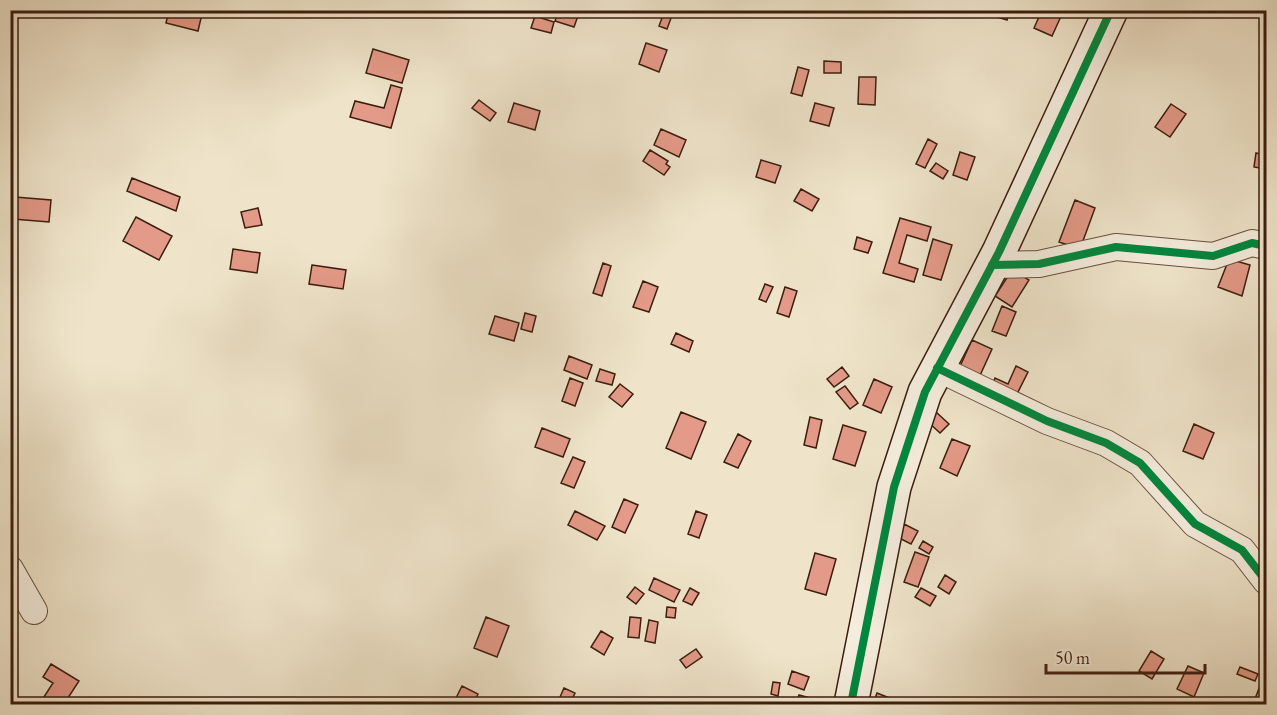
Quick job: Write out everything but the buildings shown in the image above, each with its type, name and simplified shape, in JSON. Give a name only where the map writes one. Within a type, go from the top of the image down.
[{"type":"street","points":[[851,705],[894,487],[925,392],[992,265],[1089,63],[1111,10]]},
{"type":"street","points":[[992,265],[1039,264],[1116,248],[1168,250],[1213,256],[1252,243],[1266,246]]},
{"type":"street","points":[[937,368],[1047,421],[1106,443],[1140,464],[1195,524],[1242,550],[1266,580]]},
{"type":"street","points":[[10,569],[34,611]]},
{"type":"cycle path","points":[[851,704],[894,487],[925,392],[999,252],[1111,10]]},
{"type":"cycle path","points":[[992,265],[1039,264],[1116,247],[1213,256],[1252,243],[1266,246]]},
{"type":"cycle path","points":[[937,368],[1047,421],[1106,443],[1140,463],[1195,524],[1242,550],[1266,581]]}]
